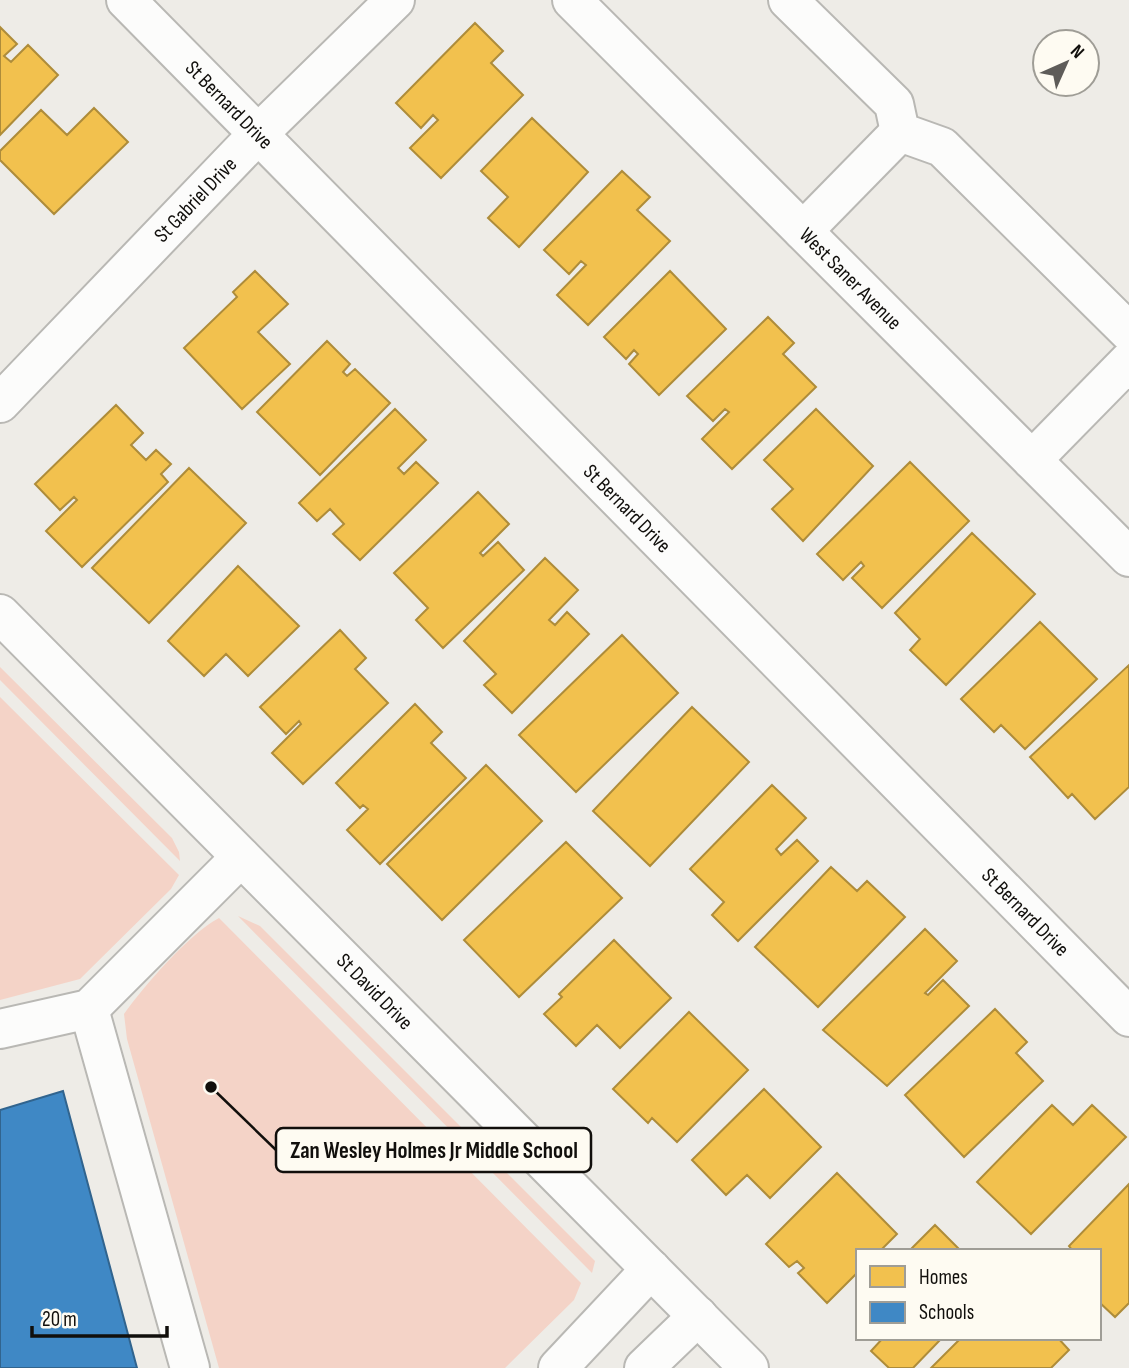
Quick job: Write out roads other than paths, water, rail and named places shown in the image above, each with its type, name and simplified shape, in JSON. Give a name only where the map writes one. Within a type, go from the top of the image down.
[{"type":"street","name":"St Bernard Drive","points":[[126,0],[1129,1017]]},
{"type":"street","name":"St Gabriel Drive","points":[[0,403],[259,133],[395,0]]},
{"type":"street","name":"West Saner Avenue","points":[[572,0],[1129,557]]},
{"type":"street","points":[[788,0],[894,104],[900,132]]},
{"type":"street","points":[[803,231],[900,132]]},
{"type":"street","points":[[900,132],[942,147],[1129,332]]},
{"type":"street","points":[[1032,460],[1129,360]]},
{"type":"street","name":"St David Drive","points":[[0,614],[750,1368]]},
{"type":"street","points":[[0,1029],[89,1009],[241,857]]},
{"type":"street","points":[[89,1009],[190,1368]]},
{"type":"street","points":[[558,1368],[651,1269]]},
{"type":"street","points":[[644,1368],[698,1316]]},
{"type":"place","name":"Zan Wesley Holmes Jr Middle School","points":[[211,1087]]}]
